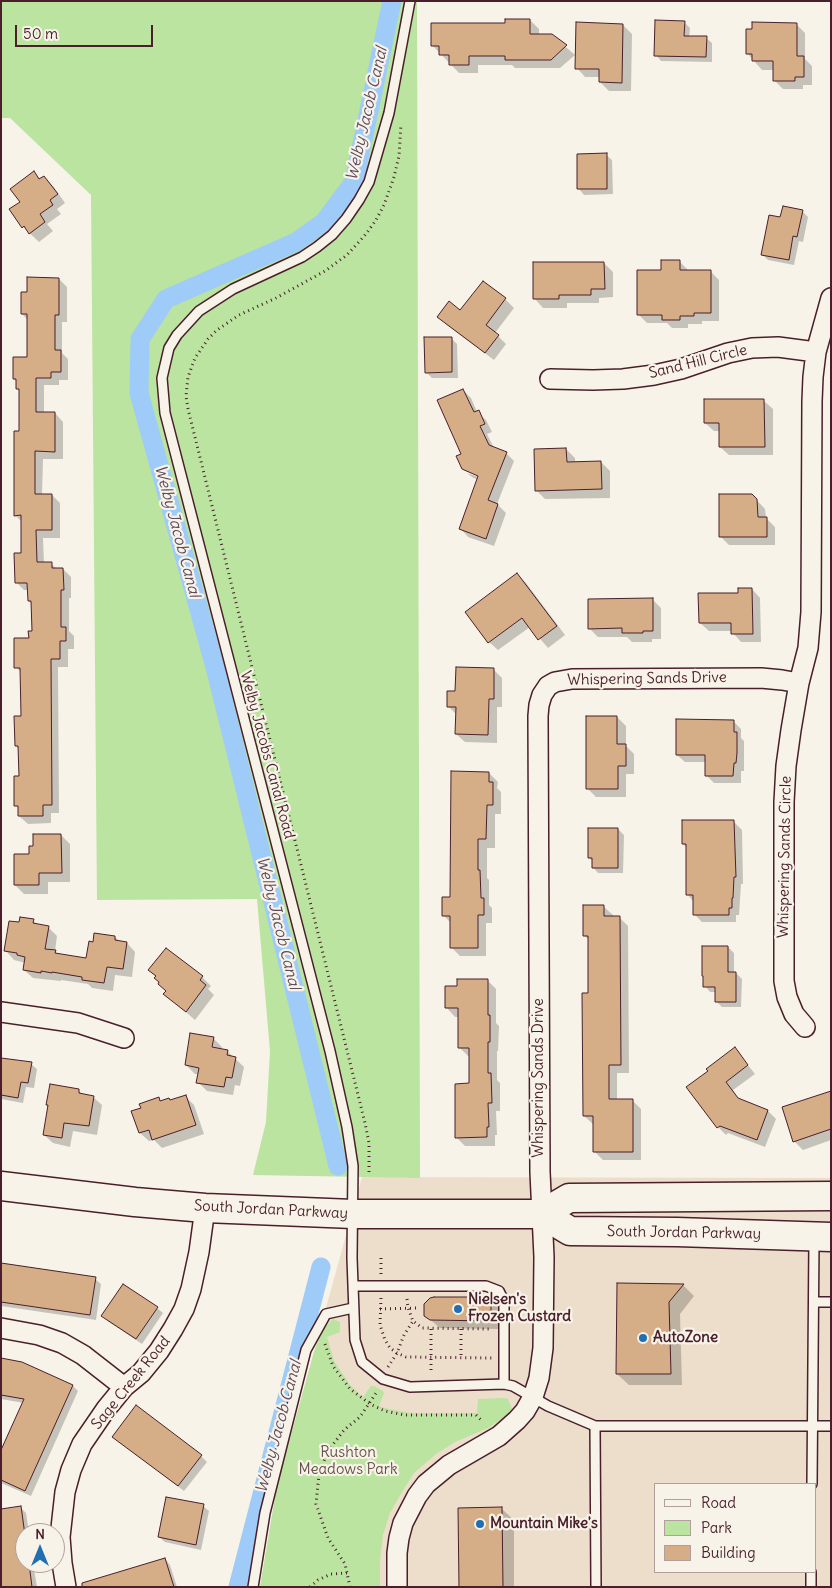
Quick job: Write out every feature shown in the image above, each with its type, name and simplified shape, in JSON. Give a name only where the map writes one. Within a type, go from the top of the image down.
[{"type":"main road","name":"South Jordan Parkway","points":[[1,1186],[135,1202],[205,1208],[353,1214],[542,1214],[570,1231],[822,1236]]},
{"type":"main road","points":[[542,1214],[569,1198],[831,1196]]},
{"type":"street","points":[[800,683],[808,648],[811,612],[812,401],[816,352],[831,298]]},
{"type":"street","name":"Sand Hill Circle","points":[[550,379],[623,379],[654,375],[681,369],[728,353],[752,348],[778,346],[816,352]]},
{"type":"street","name":"Whispering Sands Drive","points":[[397,1587],[397,1553],[403,1523],[417,1496],[426,1484],[449,1465],[509,1429],[525,1411],[533,1397],[539,1378],[543,1348],[544,1258],[540,1172],[538,716],[542,695],[548,686],[554,682],[572,679],[761,678],[800,683]]},
{"type":"street","name":"Whispering Sands Circle","points":[[800,683],[786,766],[784,802],[784,981],[787,997],[794,1014],[805,1027]]},
{"type":"street","points":[[1,1012],[78,1023],[124,1038]]},
{"type":"street","name":"Sage Creek Road","points":[[66,1587],[60,1537],[65,1492],[71,1470],[82,1444],[106,1409],[124,1387],[141,1373],[174,1329],[191,1289],[200,1252],[205,1208]]},
{"type":"street","points":[[1,1328],[39,1335],[62,1343],[82,1355],[124,1387]]},
{"type":"lane","name":"Welby Jacobs Canal Road","points":[[410,1],[389,113],[369,182],[359,200],[332,235],[317,248],[302,257],[233,289],[199,311],[182,328],[169,348],[162,378],[165,413],[330,1051],[349,1137],[353,1166],[352,1258],[354,1340],[362,1362],[383,1379],[410,1387],[504,1384]]},
{"type":"lane","points":[[812,1483],[814,1302],[822,1236]]},
{"type":"lane","points":[[354,1286],[486,1286],[499,1291],[504,1301],[504,1384],[513,1386],[548,1406],[596,1426],[831,1426]]},
{"type":"lane","points":[[814,1302],[831,1302]]},
{"type":"lane","points":[[253,1587],[265,1513],[306,1350],[326,1314],[353,1308]]},
{"type":"lane","points":[[596,1426],[596,1587]]},
{"type":"lane","points":[[811,1573],[811,1587]]},
{"type":"path","points":[[369,1172],[369,1143],[365,1122],[186,396],[188,377],[194,358],[217,330],[240,315],[325,271],[347,254],[366,234],[376,220],[394,177],[401,121]]},
{"type":"path","points":[[380,1258],[380,1277]]},
{"type":"path","points":[[380,1295],[380,1325],[385,1340],[390,1348],[397,1353],[406,1357],[431,1359],[498,1358]]},
{"type":"path","points":[[407,1298],[412,1321],[422,1328],[490,1329]]},
{"type":"path","points":[[380,1309],[417,1308]]},
{"type":"path","points":[[388,1368],[412,1321]]},
{"type":"path","points":[[431,1329],[431,1359]]},
{"type":"path","points":[[460,1329],[461,1358]]},
{"type":"path","points":[[350,1587],[345,1564],[328,1538],[316,1504],[319,1474],[328,1451],[344,1430],[360,1417],[378,1389]]},
{"type":"path","points":[[310,1587],[318,1580],[331,1574],[347,1573]]},
{"type":"shaded area","points":[[362,1177],[831,1178],[831,1587],[260,1587],[277,1486]]},
{"type":"green space","points":[[1,1],[417,1],[420,1178],[253,1175],[266,1122],[270,1051],[257,899],[97,900],[91,195],[10,118],[1,118]]},
{"type":"green space","name":"Rushton Meadows Park","points":[[333,1319],[340,1322],[340,1332],[327,1337],[334,1361],[350,1385],[363,1397],[371,1386],[383,1391],[379,1406],[412,1413],[477,1413],[478,1399],[505,1398],[508,1399],[512,1409],[506,1416],[488,1428],[455,1442],[436,1454],[414,1473],[390,1513],[383,1535],[380,1587],[260,1587],[277,1486],[314,1352],[323,1330]]},
{"type":"building","points":[[505,19],[530,19],[530,34],[552,34],[567,45],[551,60],[505,60],[505,56],[469,56],[469,65],[449,65],[449,55],[439,55],[439,46],[431,46],[431,23],[505,23]]},
{"type":"building","points":[[655,20],[685,21],[684,36],[707,36],[706,57],[654,56]]},
{"type":"building","points":[[576,22],[623,24],[622,83],[599,82],[599,69],[575,69]]},
{"type":"building","points":[[752,22],[797,23],[797,56],[804,56],[804,77],[795,77],[795,81],[773,81],[773,61],[752,61],[752,54],[746,54],[746,29],[752,29]]},
{"type":"building","points":[[607,153],[607,189],[577,189],[577,154]]},
{"type":"building","points":[[34,171],[39,179],[44,176],[58,194],[50,200],[53,205],[40,214],[45,222],[29,234],[24,226],[22,228],[9,209],[20,202],[10,189]]},
{"type":"building","points":[[783,206],[803,210],[797,237],[793,236],[789,260],[761,255],[769,215],[780,217]]},
{"type":"building","points":[[661,260],[680,260],[680,270],[711,270],[711,313],[694,313],[694,316],[680,316],[680,320],[662,320],[662,315],[637,315],[637,270],[661,270]]},
{"type":"building","points":[[533,262],[604,262],[605,289],[591,289],[591,295],[559,295],[559,299],[533,299]]},
{"type":"building","points":[[27,277],[59,278],[59,315],[55,315],[55,350],[61,350],[61,372],[51,372],[51,378],[36,378],[36,412],[55,412],[55,452],[35,451],[35,494],[52,494],[52,530],[36,530],[37,562],[52,562],[52,568],[63,568],[64,590],[61,590],[61,627],[66,627],[66,641],[60,641],[60,659],[51,659],[52,805],[43,805],[43,816],[18,816],[18,806],[14,806],[14,776],[19,776],[14,716],[21,716],[20,668],[14,668],[14,638],[29,638],[28,631],[32,631],[31,601],[28,601],[27,583],[15,583],[14,553],[21,553],[21,515],[14,516],[14,431],[19,431],[19,389],[16,389],[16,379],[13,379],[13,357],[27,357],[27,314],[21,314],[21,292],[27,292]]},
{"type":"building","points":[[483,281],[506,298],[486,325],[499,335],[485,353],[437,317],[449,301],[460,310]]},
{"type":"building","points":[[424,337],[452,337],[452,372],[425,373]]},
{"type":"building","points":[[463,389],[474,412],[479,410],[485,424],[480,426],[489,445],[507,452],[488,500],[498,504],[486,539],[459,529],[478,476],[462,469],[456,456],[461,454],[437,400]]},
{"type":"building","points":[[704,399],[764,399],[765,447],[719,447],[719,423],[704,423]]},
{"type":"building","points":[[566,448],[567,462],[601,461],[602,489],[535,491],[534,449]]},
{"type":"building","points":[[719,494],[752,494],[757,499],[758,517],[767,517],[767,537],[719,537]]},
{"type":"building","points":[[517,573],[557,626],[538,640],[522,618],[488,643],[465,612]]},
{"type":"building","points":[[738,588],[752,588],[753,634],[731,634],[731,623],[699,623],[698,593],[738,593]]},
{"type":"building","points":[[653,598],[653,631],[622,633],[622,628],[588,629],[588,599]]},
{"type":"building","points":[[456,667],[494,668],[494,699],[489,699],[488,735],[455,734],[456,707],[447,707],[447,691],[455,691]]},
{"type":"building","points":[[586,716],[617,716],[617,744],[626,744],[626,766],[618,766],[618,789],[586,789]]},
{"type":"building","points":[[676,719],[734,720],[734,732],[737,732],[737,753],[733,776],[705,776],[705,755],[676,755]]},
{"type":"building","points":[[451,771],[489,772],[489,782],[493,782],[493,805],[487,805],[486,839],[478,839],[478,870],[480,870],[481,898],[484,898],[484,915],[478,915],[478,948],[450,948],[450,916],[442,916],[442,897],[450,897]]},
{"type":"building","points":[[682,820],[734,820],[736,877],[734,877],[732,908],[729,908],[729,915],[693,915],[693,895],[686,895],[686,844],[682,844]]},
{"type":"building","points":[[588,828],[618,828],[618,868],[592,868],[592,858],[588,858]]},
{"type":"building","points":[[33,834],[61,834],[62,873],[39,873],[39,885],[14,885],[14,854],[29,854],[29,846],[33,846]]},
{"type":"building","points":[[583,905],[604,905],[604,916],[620,916],[621,1065],[609,1065],[609,1099],[633,1099],[633,1152],[593,1152],[593,1116],[583,1116],[582,993],[588,993],[588,936],[583,936]]},
{"type":"building","points":[[20,917],[34,919],[33,923],[49,926],[45,949],[56,950],[55,953],[86,958],[89,941],[93,942],[94,933],[115,936],[115,940],[127,942],[123,969],[107,967],[104,983],[82,980],[82,977],[52,972],[41,971],[41,973],[23,970],[25,957],[17,955],[17,953],[4,951],[9,921],[19,922]]},
{"type":"building","points":[[702,946],[728,946],[728,972],[736,972],[736,1002],[715,1002],[715,987],[703,987]]},
{"type":"building","points":[[166,948],[203,976],[200,980],[206,985],[186,1012],[163,994],[166,991],[154,978],[156,976],[148,970]]},
{"type":"building","points":[[457,979],[488,979],[490,1042],[488,1042],[488,1073],[491,1073],[492,1103],[488,1103],[489,1127],[487,1127],[487,1137],[455,1138],[455,1084],[469,1083],[469,1048],[458,1048],[458,1008],[445,1008],[445,986],[457,986]]},
{"type":"building","points":[[190,1033],[214,1037],[212,1047],[228,1050],[227,1055],[236,1057],[232,1078],[226,1077],[224,1087],[196,1083],[199,1068],[185,1065]]},
{"type":"building","points":[[735,1047],[748,1065],[726,1082],[738,1098],[768,1110],[757,1140],[720,1126],[717,1128],[686,1087],[708,1071],[706,1069]]},
{"type":"building","points":[[1,1058],[32,1062],[28,1083],[21,1082],[18,1098],[1,1095]]},
{"type":"building","points":[[50,1084],[79,1089],[79,1093],[94,1096],[89,1126],[64,1123],[62,1138],[43,1135]]},
{"type":"building","points":[[831,1091],[831,1129],[793,1142],[782,1107]]},
{"type":"building","points":[[186,1095],[196,1125],[152,1140],[149,1130],[139,1133],[131,1111],[141,1108],[139,1104],[159,1097],[160,1101]]},
{"type":"building","points":[[1,1263],[96,1277],[90,1315],[1,1302]]},
{"type":"building","name":"AutoZone","points":[[617,1283],[684,1284],[669,1302],[671,1374],[616,1374]]},
{"type":"building","points":[[123,1284],[158,1307],[136,1339],[101,1316]]},
{"type":"building","name":"Nielsen's Frozen Custard","points":[[434,1297],[491,1297],[491,1321],[430,1320],[424,1316],[424,1304]]},
{"type":"building","points":[[1,1358],[22,1362],[73,1385],[25,1491],[1,1480],[1,1450],[24,1399],[1,1395]]},
{"type":"building","points":[[136,1405],[202,1455],[178,1486],[112,1437]]},
{"type":"building","points":[[166,1497],[204,1504],[196,1545],[158,1537]]},
{"type":"building","points":[[21,1506],[23,1523],[15,1523],[15,1573],[30,1573],[32,1587],[1,1587],[1,1509]]},
{"type":"building","points":[[502,1507],[503,1587],[459,1587],[458,1508]]},
{"type":"building","points":[[165,1558],[174,1587],[82,1587],[82,1583]]},
{"type":"waterway","name":"Welby Jacob Canal","points":[[338,1166],[215,667],[139,393],[140,339],[166,299],[296,242],[324,222],[354,182],[392,1]]},
{"type":"waterway","name":"Welby Jacob Canal","points":[[238,1587],[321,1267]]},
{"type":"place","name":"Nielsen's Frozen Custard","points":[[458,1309]]},
{"type":"place","name":"AutoZone","points":[[643,1338]]},
{"type":"place","name":"Mountain Mike's","points":[[480,1524]]}]
